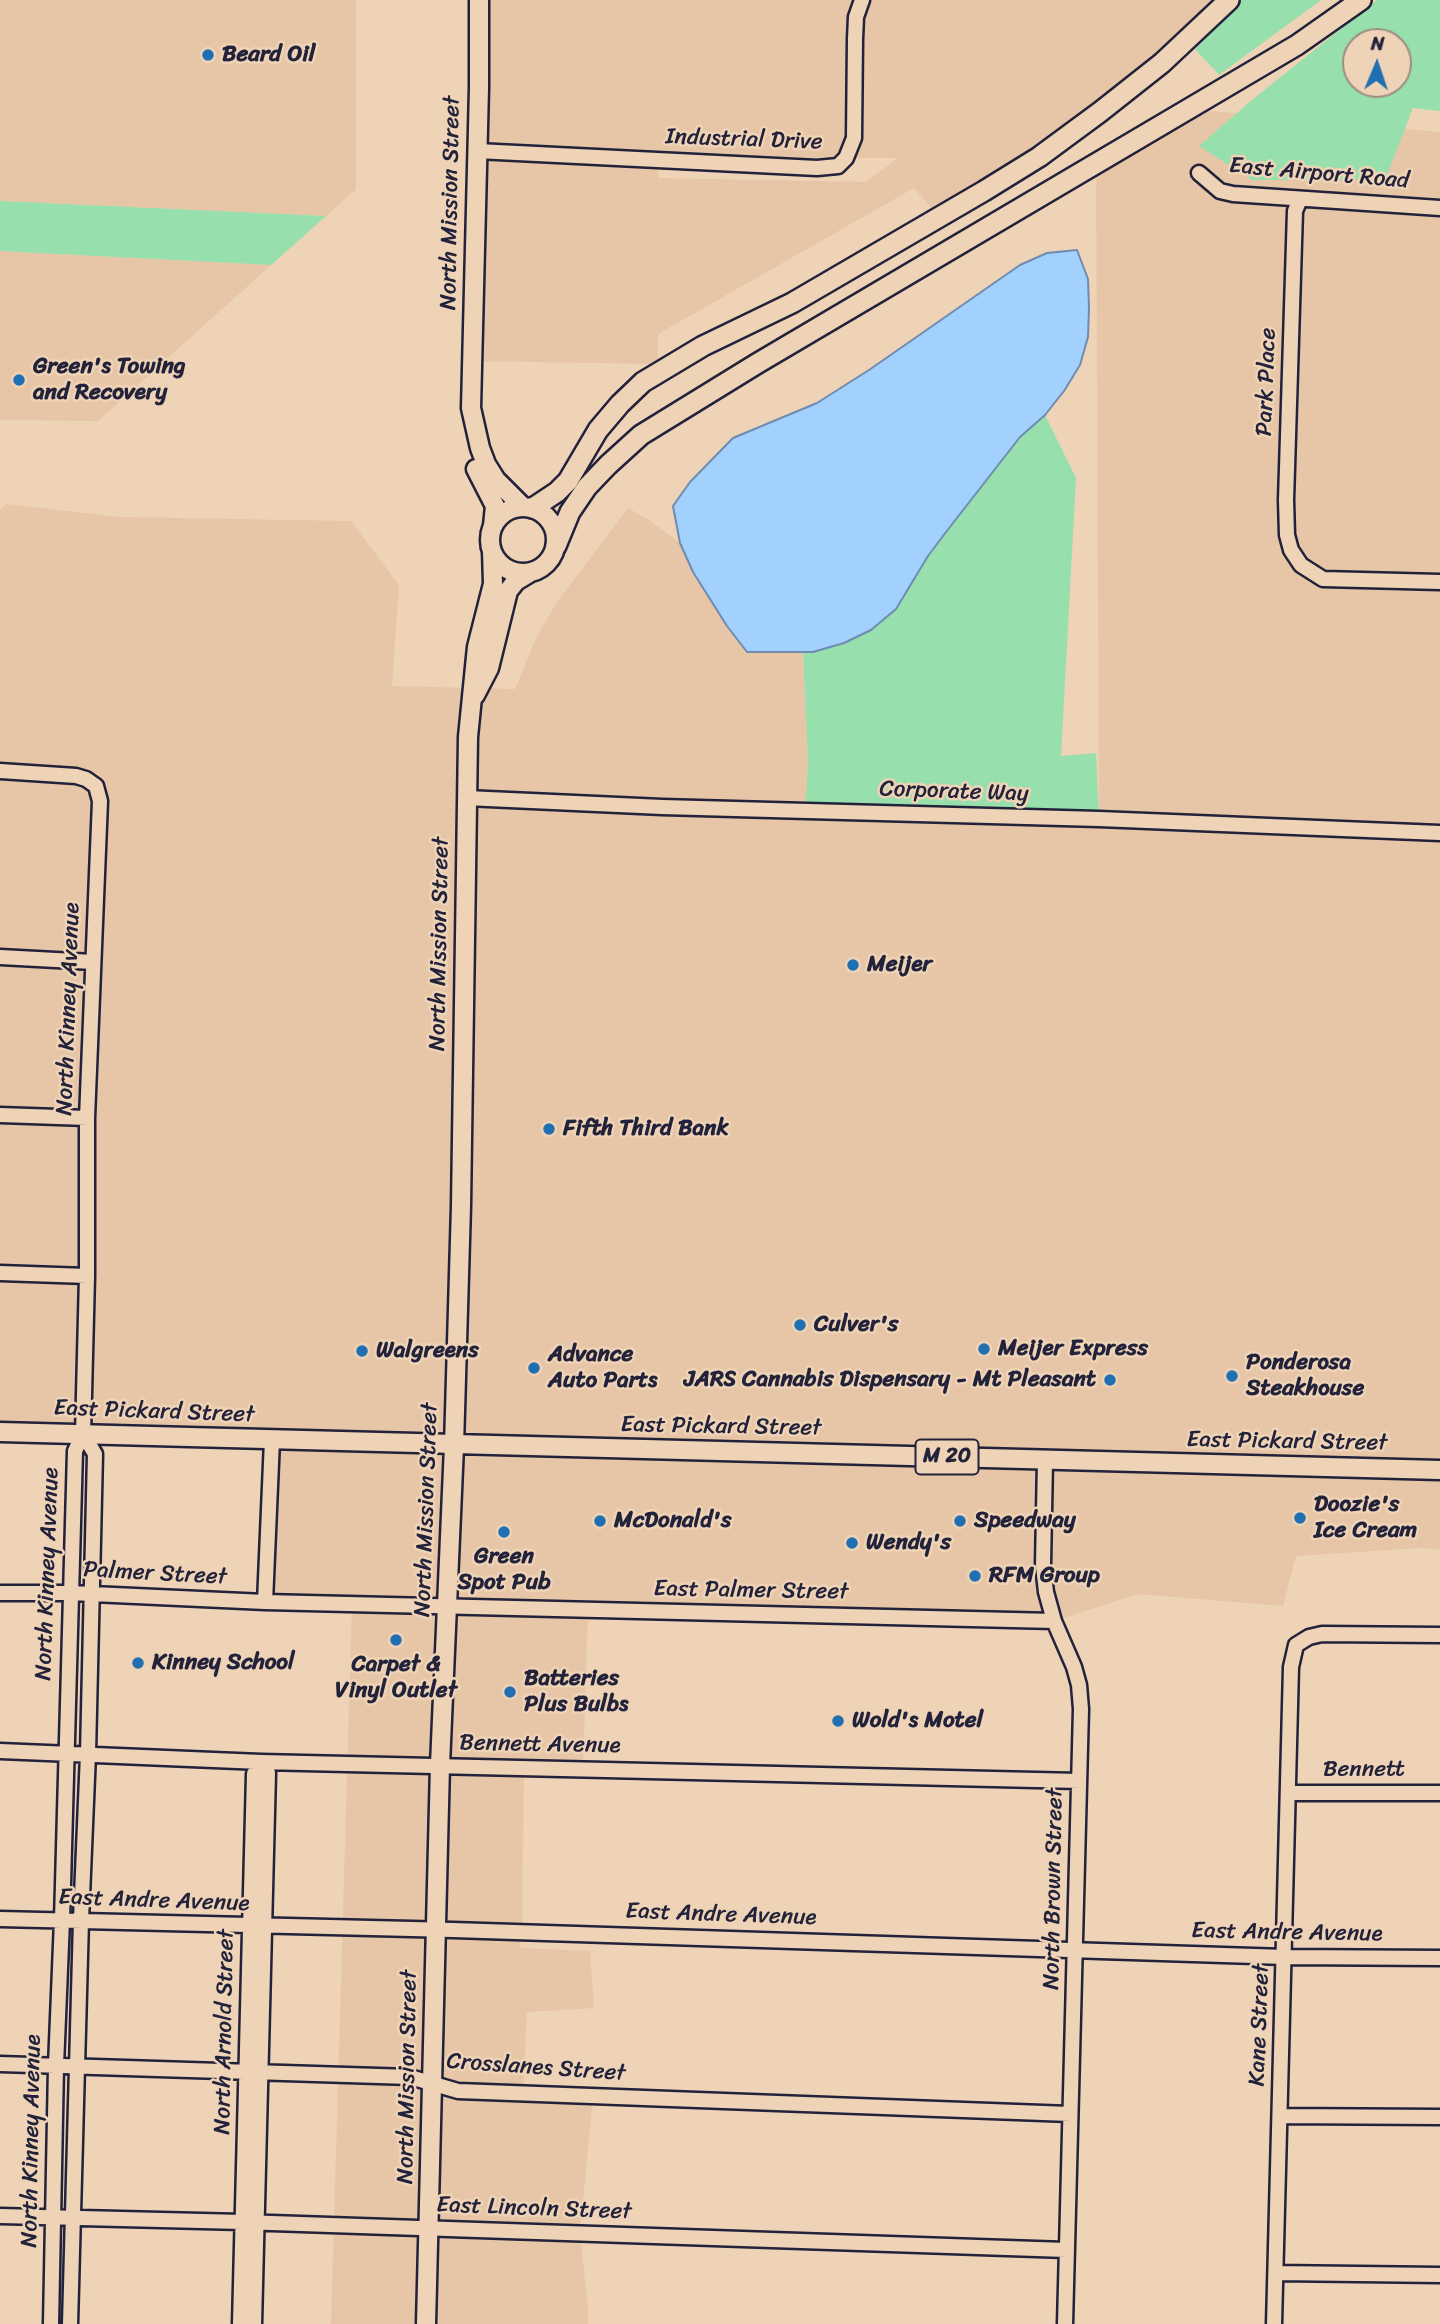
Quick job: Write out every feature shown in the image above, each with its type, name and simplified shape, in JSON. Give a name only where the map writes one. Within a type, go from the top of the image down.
[{"type":"highway","points":[[528,507],[557,492],[568,481],[604,422],[643,382],[694,351],[792,303],[1039,157],[1162,63],[1229,0]]},
{"type":"highway","points":[[556,546],[570,512],[587,487],[641,435],[1297,45],[1361,0]]},
{"type":"main road","name":"North Mission Street","points":[[426,2324],[440,1765],[461,1206],[468,737],[477,647],[493,584],[494,567],[490,539],[495,506],[475,467],[467,441],[471,408],[479,0]]},
{"type":"main road","name":"North Mission Street","points":[[471,408],[480,448],[496,480],[528,507],[543,514],[556,534],[556,546],[547,562],[516,581],[508,591],[489,668],[473,698]]},
{"type":"main road","points":[[492,527],[503,513],[528,507]]},
{"type":"main road","points":[[492,551],[498,562],[508,569],[520,573],[532,572]]},
{"type":"main road","name":"East Pickard Street","points":[[0,1432],[1440,1471]]},
{"type":"street","name":"Industrial Drive","points":[[477,151],[838,166],[851,148],[854,138],[856,17],[862,0]]},
{"type":"street","name":"East Airport Road","points":[[1199,173],[1220,191],[1233,194],[1440,208]]},
{"type":"street","name":"Park Place","points":[[1300,199],[1295,211],[1286,500],[1291,550],[1301,565],[1323,579],[1440,582]]},
{"type":"street","name":"North Kinney Avenue","points":[[0,771],[76,776],[96,786],[100,801],[87,1118],[83,1434],[75,1451],[65,1754],[51,2324]]},
{"type":"street","name":"Corporate Way","points":[[466,798],[1440,833]]},
{"type":"street","points":[[0,957],[93,962]]},
{"type":"street","points":[[0,1115],[87,1118]]},
{"type":"street","points":[[0,1273],[87,1276]]},
{"type":"street","points":[[70,2324],[95,1454],[83,1434]]},
{"type":"street","points":[[265,1602],[272,1440]]},
{"type":"street","name":"North Brown Street","points":[[1045,1460],[1043,1565],[1046,1592],[1054,1621],[1074,1667],[1081,1709],[1077,1949],[1065,2324]]},
{"type":"street","name":"Palmer Street","points":[[0,1592],[265,1602],[448,1605]]},
{"type":"street","name":"East Palmer Street","points":[[448,1605],[1054,1621]]},
{"type":"street","name":"Kane Street","points":[[1274,2324],[1291,1667],[1296,1645],[1309,1637],[1322,1634],[1440,1635]]},
{"type":"street","name":"Bennett Avenue","points":[[0,1751],[261,1762],[1079,1781]]},
{"type":"street","name":"North Arnold Street","points":[[240,2324],[249,2222],[254,2072],[266,1927],[268,1773],[261,1762],[254,1774],[250,1927],[254,2072]]},
{"type":"street","name":"Bennett","points":[[1289,1793],[1440,1793]]},
{"type":"street","name":"East Andre Avenue","points":[[0,1919],[1285,1957],[1440,1958]]},
{"type":"street","name":"Crosslanes Street","points":[[0,2064],[410,2077],[458,2091],[1070,2114]]},
{"type":"street","points":[[1280,2116],[1440,2117]]},
{"type":"street","name":"East Lincoln Street","points":[[0,2216],[1066,2250]]},
{"type":"street","name":"North Arnold Street","points":[[249,2222],[254,2324]]},
{"type":"street","points":[[1276,2273],[1440,2275]]},
{"type":"shaded area","points":[[0,0],[356,0],[356,189],[326,216],[0,201]]},
{"type":"shaded area","points":[[482,0],[1227,0],[1162,63],[940,218],[914,188],[658,334],[658,364],[473,361]],"holes":[[[846,158],[898,158],[866,182],[658,178],[657,160],[838,166]]]},
{"type":"shaded area","points":[[1189,109],[1440,132],[1440,1550],[1422,1548],[1296,1556],[1283,1606],[1138,1594],[1054,1621],[588,1609],[583,1768],[524,1767],[520,1948],[590,1951],[594,2008],[527,2012],[523,2093],[593,2096],[580,2233],[588,2324],[331,2324],[352,1604],[265,1602],[272,1441],[0,1432],[0,510],[6,504],[119,517],[351,521],[399,585],[392,686],[515,689],[536,638],[557,602],[628,508],[680,543],[693,572],[747,652],[803,652],[808,763],[805,811],[1099,819],[1096,164]]},
{"type":"shaded area","points":[[0,251],[271,265],[98,421],[0,420]]},
{"type":"green space","points":[[1242,0],[1321,0],[1219,75],[1195,49]]},
{"type":"green space","points":[[1377,0],[1440,0],[1440,111],[1413,108],[1385,180],[1252,180],[1199,146],[1253,99]]},
{"type":"green space","points":[[0,201],[326,216],[271,265],[0,251]]},
{"type":"green space","points":[[1045,415],[1076,478],[1061,756],[1096,753],[1099,819],[805,811],[808,763],[803,652],[844,643],[871,630],[1020,437]]},
{"type":"water","points":[[1077,250],[1088,279],[1089,308],[1088,337],[1080,365],[1045,415],[1020,437],[946,532],[896,609],[871,630],[844,643],[813,652],[747,652],[693,572],[680,543],[673,506],[690,482],[733,438],[817,403],[1020,265],[1047,253]]},
{"type":"place","name":"Beard Oil","points":[[208,55]]},
{"type":"place","name":"Green's Towing and Recovery","points":[[19,380]]},
{"type":"place","name":"Meijer","points":[[853,965]]},
{"type":"place","name":"Fifth Third Bank","points":[[549,1129]]},
{"type":"place","name":"Culver's","points":[[800,1325]]},
{"type":"place","name":"Meijer Express","points":[[984,1349]]},
{"type":"place","name":"Walgreens","points":[[362,1351]]},
{"type":"place","name":"Advance Auto Parts","points":[[534,1368]]},
{"type":"place","name":"Ponderosa Steakhouse","points":[[1232,1376]]},
{"type":"place","name":"JARS Cannabis Dispensary - Mt Pleasant","points":[[1110,1380]]},
{"type":"place","name":"Doozie's Ice Cream","points":[[1300,1518]]},
{"type":"place","name":"McDonald's","points":[[600,1521]]},
{"type":"place","name":"Speedway","points":[[960,1521]]},
{"type":"place","name":"Green Spot Pub","points":[[504,1532]]},
{"type":"place","name":"Wendy's","points":[[852,1543]]},
{"type":"place","name":"RFM Group","points":[[975,1576]]},
{"type":"place","name":"Carpet & Vinyl Outlet","points":[[396,1640]]},
{"type":"place","name":"Kinney School","points":[[138,1663]]},
{"type":"place","name":"Batteries Plus Bulbs","points":[[510,1692]]},
{"type":"place","name":"Wold's Motel","points":[[838,1721]]}]
